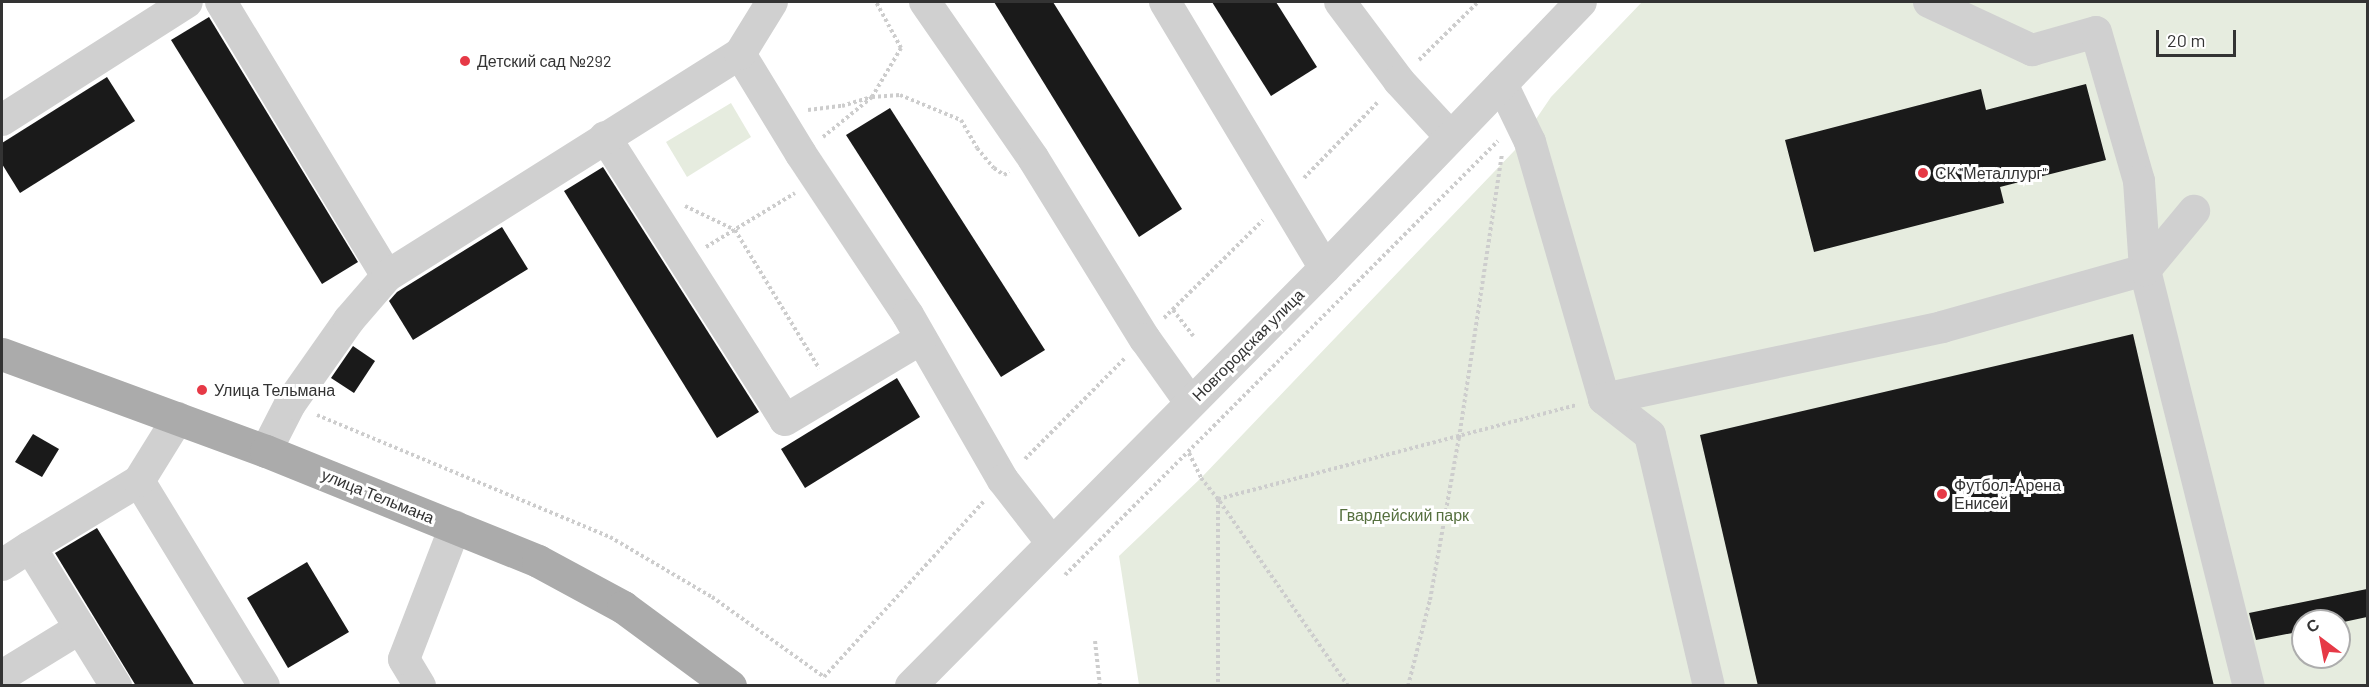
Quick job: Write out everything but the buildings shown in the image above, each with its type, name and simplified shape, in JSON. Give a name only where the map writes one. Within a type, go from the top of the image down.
[{"type":"main road","name":"улица Тельмана","points":[[2,354],[266,451],[538,561],[623,608],[730,686]]},
{"type":"street","points":[[2,120],[187,2]]},
{"type":"street","points":[[221,2],[387,276]]},
{"type":"street","points":[[266,451],[290,404],[349,320],[387,276],[740,54],[772,2]]},
{"type":"street","points":[[925,2],[1033,158],[1144,339],[1190,402]]},
{"type":"street","points":[[1165,2],[1325,268]]},
{"type":"street","points":[[1340,2],[1399,81],[1450,136]]},
{"type":"street","name":"Новгородская улица","points":[[911,686],[1325,268],[1581,2]]},
{"type":"street","points":[[1929,2],[2032,50],[2096,32],[2139,181],[2145,270],[2249,686]]},
{"type":"street","points":[[740,54],[921,339],[1003,480],[1052,543]]},
{"type":"street","points":[[1502,84],[1530,142],[1604,399],[1650,435],[1709,686]]},
{"type":"street","points":[[605,137],[785,420],[921,339]]},
{"type":"street","points":[[1604,399],[1942,327],[2145,270],[2194,211]]},
{"type":"street","points":[[2,565],[139,481],[178,418]]},
{"type":"street","points":[[139,481],[264,686]]},
{"type":"street","points":[[420,686],[404,659],[455,527]]},
{"type":"street","points":[[30,547],[116,686]]},
{"type":"street","points":[[2,676],[80,628]]},
{"type":"path","points":[[685,260],[735,230],[810,167],[872,97],[901,48],[876,2]]},
{"type":"path","points":[[767,99],[811,111],[842,106],[872,97],[900,95],[961,120],[977,148],[1004,175],[1033,158]]},
{"type":"path","points":[[1059,581],[1506,133]]},
{"type":"path","points":[[1408,686],[1430,600],[1459,438],[1504,145]]},
{"type":"path","points":[[735,230],[820,370]]},
{"type":"path","points":[[1173,310],[1193,336]]},
{"type":"path","points":[[1218,499],[1604,399]]},
{"type":"path","points":[[290,404],[610,537],[712,597],[824,677]]},
{"type":"path","points":[[1189,453],[1201,478],[1348,686]]},
{"type":"path","points":[[1218,499],[1218,686]]},
{"type":"path","points":[[1095,641],[1100,686]]},
{"type":"green space","name":"Гвардейский парк","points":[[1642,2],[2367,2],[2367,685],[1139,685],[1119,556],[1201,478],[1515,150],[1551,97]]},
{"type":"green space","points":[[731,103],[751,137],[687,177],[666,142]]},
{"type":"place","name":"Детский сад №292","points":[[465,61]]},
{"type":"place","name":"СК \"Металлург\"","points":[[1923,173]]},
{"type":"place","name":"Улица Тельмана","points":[[202,390]]},
{"type":"place","name":"Футбол-Арена Енисей","points":[[1942,494]]}]
